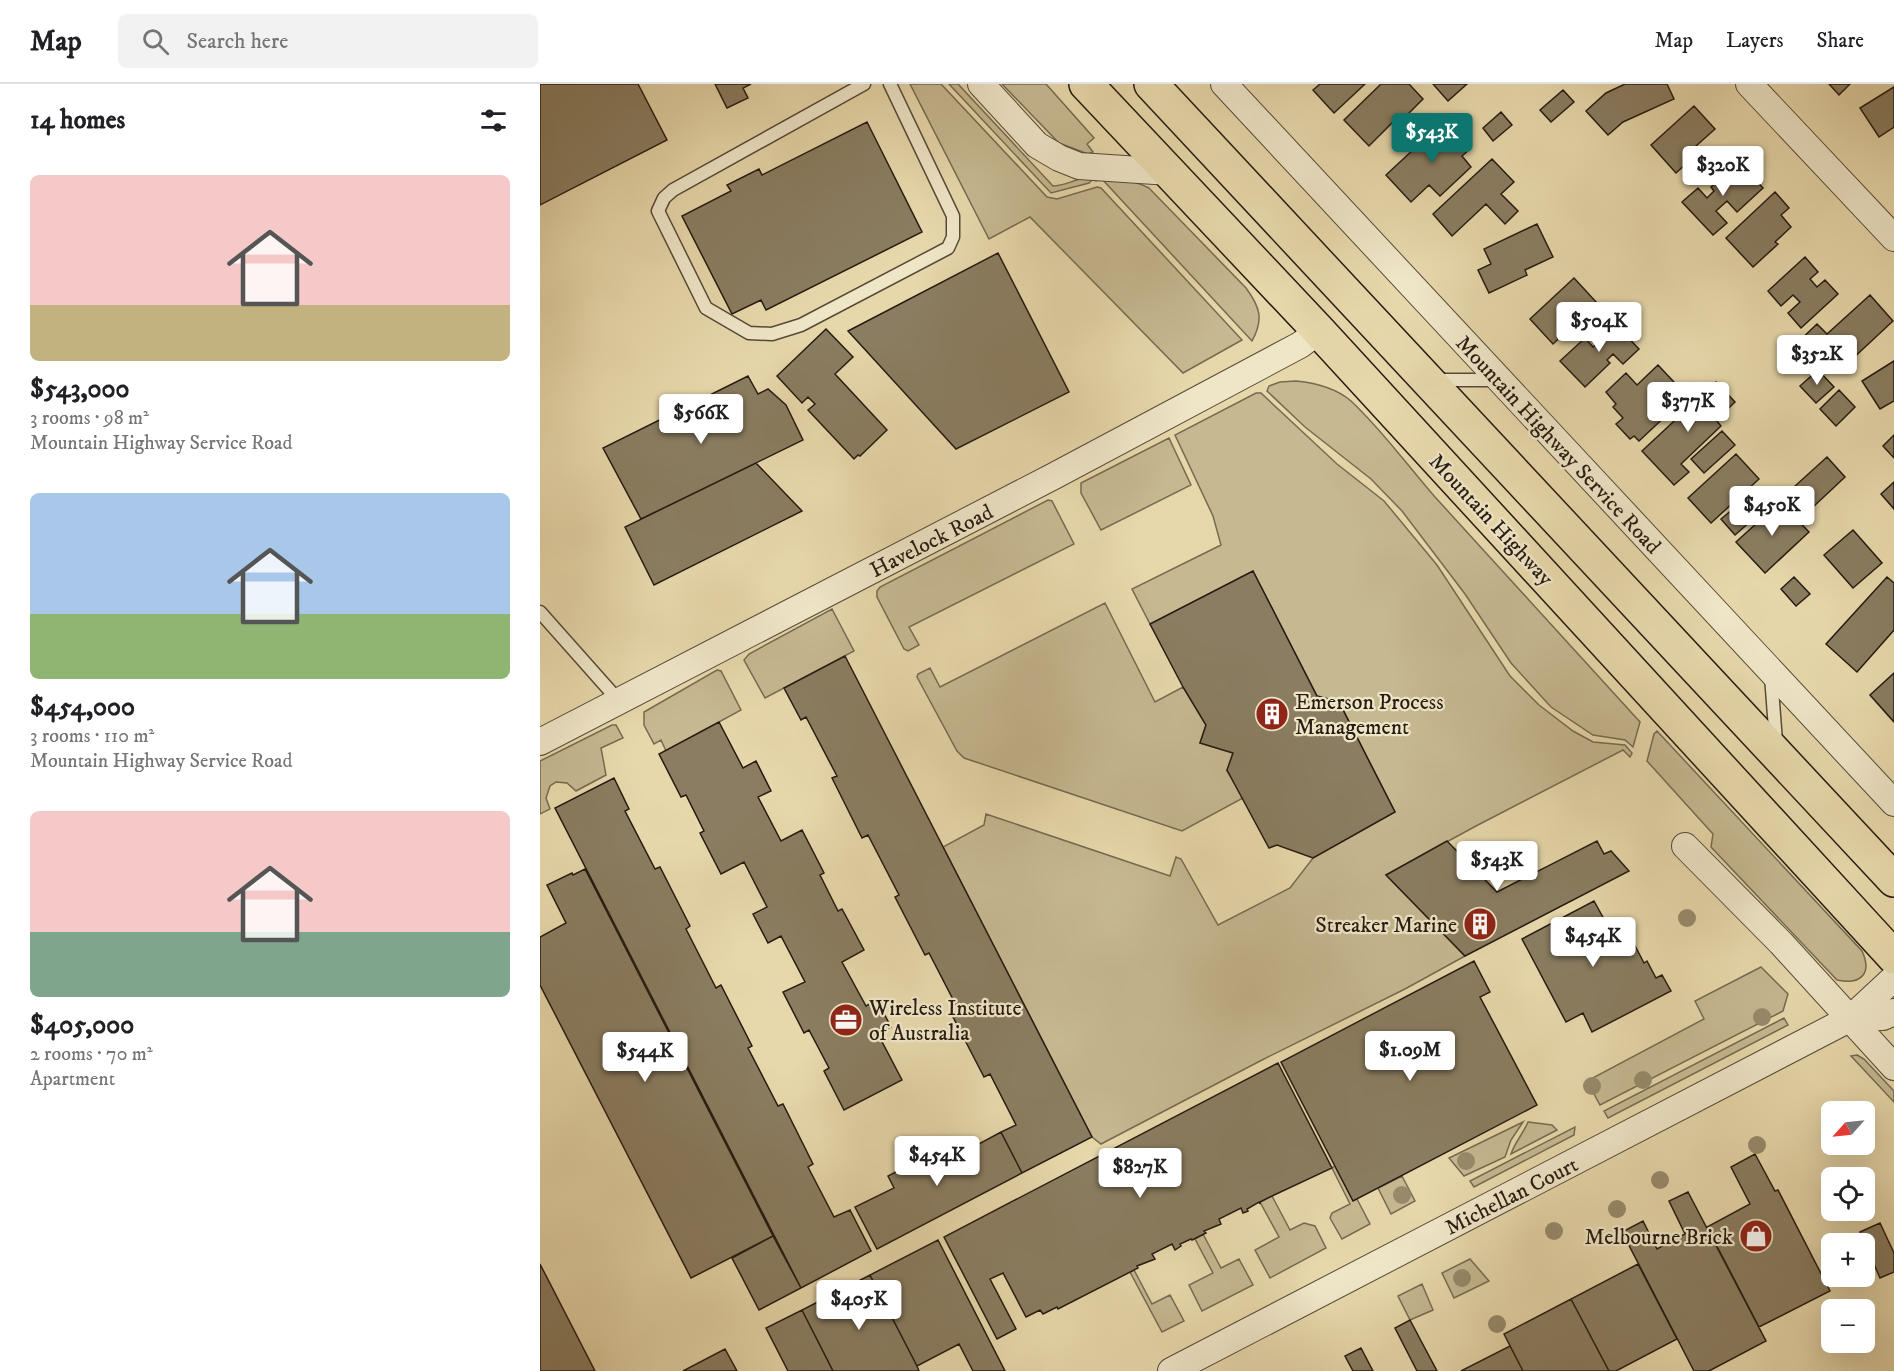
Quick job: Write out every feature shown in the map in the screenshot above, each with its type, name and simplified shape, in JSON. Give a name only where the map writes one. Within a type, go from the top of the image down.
[{"type":"main road","name":"Mountain Highway","points":[[1086,84],[1319,331],[1894,957]]},
{"type":"main road","points":[[1151,84],[1430,380],[1894,880]]},
{"type":"main road","points":[[1319,331],[1353,298]]},
{"type":"street","points":[[981,84],[1037,145],[1059,158],[1079,166],[1170,172]]},
{"type":"street","name":"Mountain Highway Service Road","points":[[1224,84],[1894,803]]},
{"type":"street","points":[[1749,84],[1894,238]]},
{"type":"street","name":"Havelock Road","points":[[540,742],[1054,476],[1300,345],[1319,331]]},
{"type":"street","points":[[1685,846],[1694,852],[1851,1018],[1894,1067]]},
{"type":"street","name":"Michellan Court","points":[[1172,1371],[1851,1018],[1894,978]]},
{"type":"street","name":"Michellan Court","points":[[1851,1018],[1883,1017],[1894,1012]]},
{"type":"lane","points":[[864,84],[760,140],[673,190],[664,198],[658,212],[706,308],[749,333],[772,334],[801,325],[948,248],[953,237],[953,216],[890,84]]},
{"type":"lane","points":[[1430,380],[1499,380]]},
{"type":"lane","points":[[540,612],[619,701]]},
{"type":"lane","points":[[1771,672],[1776,753]]},
{"type":"shaded area","points":[[910,84],[941,84],[1047,197],[1057,199],[1097,187],[1101,188],[1242,340],[1183,373],[1030,217],[989,239]]},
{"type":"shaded area","points":[[949,84],[958,84],[1053,186],[1084,178],[1108,177],[1149,188],[1251,295],[1259,313],[1258,326],[1252,341],[1101,178],[1096,181],[1094,178],[1089,183],[1051,193]]},
{"type":"shaded area","points":[[1002,84],[1046,84],[1094,138],[1087,144],[1093,152],[1088,154],[1059,143]]},
{"type":"shaded area","points":[[1296,381],[1332,389],[1351,401],[1373,424],[1435,497],[1640,722],[1633,747],[1625,740],[1593,735],[1551,707],[1511,663],[1465,594],[1402,511],[1371,479],[1305,427],[1267,391],[1269,386],[1280,382]]},
{"type":"shaded area","points":[[1256,393],[1261,393],[1337,464],[1384,501],[1437,565],[1510,676],[1539,705],[1573,731],[1593,742],[1625,745],[1632,753],[1630,757],[1623,750],[1386,875],[1465,956],[1101,1144],[1092,1137],[943,847],[984,825],[986,814],[1170,876],[1176,857],[1181,859],[1218,925],[1290,888],[1313,858],[1395,812],[1339,702],[1317,696],[1253,571],[1150,624],[1132,589],[1221,545],[1213,516],[1175,435]]},
{"type":"shaded area","points":[[1169,438],[1191,485],[1101,530],[1081,493],[1081,483]]},
{"type":"shaded area","points":[[1048,500],[1052,501],[1074,544],[909,627],[919,645],[908,651],[904,649],[877,597],[880,587]]},
{"type":"shaded area","points":[[1105,603],[1155,702],[1183,687],[1206,725],[1200,743],[1233,753],[1227,771],[1243,798],[1182,831],[964,758],[957,751],[917,677],[918,674],[930,668],[940,687]]},
{"type":"shaded area","points":[[832,609],[854,651],[765,698],[744,660],[749,654]]},
{"type":"shaded area","points":[[717,670],[721,671],[741,710],[666,751],[661,740],[654,744],[644,725],[644,712]]},
{"type":"shaded area","points":[[616,725],[623,738],[601,748],[606,775],[576,791],[567,783],[556,782],[550,786],[546,798],[550,809],[540,814],[540,761]]},
{"type":"shaded area","points":[[1657,731],[1862,951],[1866,966],[1862,976],[1852,981],[1837,980],[1711,847],[1713,834],[1647,761],[1654,734]]},
{"type":"shaded area","points":[[1761,967],[1788,994],[1783,1011],[1600,1105],[1587,1081],[1704,1019],[1695,1001]]},
{"type":"shaded area","points":[[1784,1018],[1788,1025],[1608,1118],[1604,1111]]},
{"type":"shaded area","points":[[1857,1055],[1864,1059],[1894,1091],[1894,1102],[1851,1056]]},
{"type":"shaded area","points":[[1523,1122],[1511,1140],[1505,1157],[1464,1176],[1449,1158]]},
{"type":"shaded area","points":[[1528,1122],[1552,1125],[1557,1130],[1511,1154],[1524,1130]]},
{"type":"shaded area","points":[[1575,1127],[1574,1135],[1474,1187],[1470,1181]]},
{"type":"shaded area","points":[[1335,1166],[1353,1200],[1357,1199],[1370,1224],[1342,1239],[1330,1218],[1332,1213],[1350,1204],[1332,1168]]},
{"type":"shaded area","points":[[1402,1176],[1415,1201],[1391,1214],[1378,1188]]},
{"type":"shaded area","points":[[1272,1196],[1290,1230],[1304,1223],[1315,1226],[1326,1248],[1270,1278],[1255,1250],[1279,1237],[1260,1202]]},
{"type":"shaded area","points":[[1203,1234],[1221,1268],[1239,1259],[1253,1285],[1202,1311],[1189,1285],[1213,1273],[1195,1239]]},
{"type":"shaded area","points":[[1470,1259],[1489,1281],[1454,1298],[1442,1273]]},
{"type":"shaded area","points":[[1134,1270],[1152,1304],[1170,1295],[1184,1321],[1162,1332],[1130,1272]]},
{"type":"shaded area","points":[[1422,1284],[1433,1310],[1410,1320],[1398,1296]]},
{"type":"building","points":[[540,84],[638,84],[667,140],[540,205]]},
{"type":"building","points":[[715,84],[751,84],[743,88],[748,98],[727,108]]},
{"type":"building","points":[[1320,84],[1365,84],[1334,113],[1313,90]]},
{"type":"building","points":[[1381,84],[1409,84],[1423,99],[1400,122],[1397,118],[1369,146],[1344,120]]},
{"type":"building","points":[[1433,84],[1467,84],[1448,101]]},
{"type":"building","points":[[1625,84],[1667,84],[1674,99],[1623,122],[1608,135],[1586,111],[1606,93]]},
{"type":"building","points":[[1829,84],[1850,84],[1839,95]]},
{"type":"building","points":[[1894,87],[1894,127],[1879,137],[1860,108]]},
{"type":"building","points":[[1563,90],[1574,102],[1551,122],[1540,110]]},
{"type":"building","points":[[1694,106],[1715,129],[1696,146],[1700,151],[1676,173],[1651,145]]},
{"type":"building","points":[[1501,112],[1512,125],[1493,141],[1483,128]]},
{"type":"building","points":[[1444,121],[1470,149],[1462,156],[1471,167],[1440,196],[1429,185],[1411,202],[1386,175]]},
{"type":"building","points":[[867,122],[922,232],[766,310],[761,300],[732,314],[682,216],[731,191],[727,185],[759,169],[762,175]]},
{"type":"building","points":[[1492,159],[1514,182],[1501,194],[1518,211],[1505,224],[1486,204],[1452,236],[1433,214]]},
{"type":"building","points":[[1738,162],[1763,188],[1737,212],[1727,201],[1716,211],[1727,223],[1713,235],[1682,202],[1698,188],[1707,198],[1714,191],[1711,187]]},
{"type":"building","points":[[1775,192],[1789,208],[1781,215],[1791,227],[1775,242],[1778,244],[1753,267],[1726,238]]},
{"type":"building","points":[[1537,224],[1553,257],[1525,270],[1527,275],[1489,293],[1478,270],[1491,264],[1484,249]]},
{"type":"building","points":[[998,253],[1069,392],[956,449],[848,331]]},
{"type":"building","points":[[1805,257],[1818,272],[1810,279],[1817,287],[1825,280],[1838,294],[1801,328],[1788,313],[1800,302],[1793,295],[1781,306],[1768,291]]},
{"type":"building","points":[[1574,278],[1597,303],[1553,344],[1530,319]]},
{"type":"building","points":[[1870,295],[1893,321],[1849,362],[1838,350],[1820,367],[1797,343],[1817,324],[1827,334]]},
{"type":"building","points":[[1608,317],[1639,349],[1623,364],[1613,354],[1607,360],[1610,363],[1585,387],[1560,361],[1585,338],[1593,347],[1602,339],[1593,330]]},
{"type":"building","points":[[826,329],[853,357],[835,374],[887,430],[854,459],[808,410],[815,404],[808,397],[802,403],[777,376]]},
{"type":"building","points":[[1894,361],[1894,401],[1880,409],[1862,381]]},
{"type":"building","points":[[1658,365],[1687,396],[1639,441],[1634,436],[1630,439],[1616,424],[1623,418],[1613,407],[1616,404],[1606,392],[1626,373],[1637,385]]},
{"type":"building","points":[[1818,370],[1834,387],[1816,403],[1800,386]]},
{"type":"building","points":[[748,376],[758,394],[768,389],[786,405],[803,440],[641,519],[603,448]]},
{"type":"building","points":[[1716,382],[1735,402],[1716,420],[1721,426],[1681,464],[1689,472],[1674,485],[1642,451]]},
{"type":"building","points":[[1839,390],[1855,407],[1836,426],[1820,409]]},
{"type":"building","points":[[1722,431],[1735,445],[1704,473],[1691,459]]},
{"type":"building","points":[[1894,435],[1894,458],[1883,446]]},
{"type":"building","points":[[1736,454],[1759,479],[1711,523],[1688,498]]},
{"type":"building","points":[[1827,457],[1845,477],[1812,508],[1794,487]]},
{"type":"building","points":[[756,463],[802,511],[654,585],[625,527]]},
{"type":"building","points":[[1894,482],[1894,509],[1881,494]]},
{"type":"building","points":[[1780,502],[1809,532],[1765,573],[1736,542]]},
{"type":"building","points":[[1738,505],[1751,521],[1735,535],[1721,519]]},
{"type":"building","points":[[1853,530],[1882,563],[1853,588],[1824,555]]},
{"type":"building","name":"Emerson Process Management","points":[[1253,571],[1317,696],[1339,702],[1395,812],[1313,858],[1277,845],[1269,848],[1227,770],[1233,753],[1200,743],[1206,725],[1150,624]]},
{"type":"building","points":[[1794,577],[1810,594],[1796,606],[1781,589]]},
{"type":"building","points":[[1887,577],[1894,583],[1894,630],[1857,672],[1826,644]]},
{"type":"building","points":[[845,656],[1092,1137],[1022,1173],[1001,1132],[1016,1125],[990,1074],[984,1077],[953,1017],[960,1013],[929,953],[925,955],[895,897],[899,895],[868,835],[862,838],[832,778],[837,776],[806,717],[801,720],[784,688]]},
{"type":"building","points":[[1894,673],[1894,722],[1870,695]]},
{"type":"building","points":[[719,722],[743,768],[756,761],[771,791],[758,797],[781,841],[802,830],[824,873],[820,875],[838,911],[842,909],[864,950],[842,962],[866,1006],[877,1000],[891,1027],[878,1034],[902,1080],[844,1110],[824,1071],[829,1068],[809,1030],[804,1033],[783,992],[805,982],[781,936],[768,943],[753,914],[767,907],[744,862],[721,874],[700,833],[704,831],[686,795],[681,797],[659,754]]},
{"type":"building","points":[[614,778],[629,809],[625,811],[655,869],[660,867],[690,926],[686,929],[716,988],[721,985],[752,1046],[748,1048],[778,1106],[783,1104],[813,1164],[808,1167],[834,1217],[850,1210],[871,1251],[801,1288],[555,808]]},
{"type":"building","name":"Streaker Marine","points":[[1447,841],[1497,892],[1597,841],[1604,854],[1611,851],[1629,871],[1465,956],[1386,875]]},
{"type":"building","points":[[585,869],[773,1236],[691,1278],[540,985],[540,937],[566,923],[547,885]]},
{"type":"building","points":[[1594,901],[1615,933],[1621,930],[1630,947],[1634,944],[1644,963],[1647,961],[1656,978],[1662,975],[1671,991],[1592,1032],[1583,1013],[1566,1022],[1522,939]]},
{"type":"building","points":[[1474,961],[1490,992],[1480,997],[1537,1105],[1353,1201],[1281,1062]]},
{"type":"building","points":[[1278,1063],[1332,1168],[1260,1204],[1259,1202],[1247,1209],[1248,1211],[1243,1213],[1241,1208],[1219,1219],[1221,1224],[1180,1244],[1181,1246],[1175,1250],[1172,1244],[1152,1254],[1155,1259],[1137,1266],[1138,1268],[1058,1309],[1057,1307],[1043,1314],[1040,1310],[1026,1317],[1003,1273],[990,1279],[1016,1329],[997,1339],[944,1237]]},
{"type":"building","points":[[1001,1132],[1022,1173],[877,1249],[855,1207],[894,1188],[888,1176],[960,1138],[966,1151]]},
{"type":"building","points":[[1755,1154],[1775,1191],[1778,1190],[1821,1274],[1821,1287],[1828,1287],[1830,1291],[1759,1327],[1707,1227],[1750,1204],[1731,1167]]},
{"type":"building","points":[[1688,1192],[1766,1341],[1709,1371],[1694,1371],[1622,1232],[1643,1221],[1657,1249],[1685,1234],[1669,1201]]},
{"type":"building","points":[[1880,1223],[1894,1253],[1894,1272],[1880,1278],[1875,1266],[1875,1233],[1860,1232]]},
{"type":"building","points":[[773,1236],[801,1288],[759,1310],[732,1258]]},
{"type":"building","points":[[938,1240],[1005,1371],[973,1371],[959,1344],[917,1366],[870,1275]]},
{"type":"building","points":[[540,1264],[595,1371],[540,1371]]},
{"type":"building","points":[[1638,1264],[1677,1339],[1616,1371],[1609,1371],[1571,1299]]},
{"type":"building","points":[[870,1275],[919,1371],[833,1371],[802,1310]]},
{"type":"building","points":[[1571,1299],[1609,1371],[1523,1371],[1504,1334]]},
{"type":"building","points":[[802,1310],[833,1371],[788,1371],[766,1328]]},
{"type":"building","points":[[1410,1320],[1437,1371],[1417,1371],[1395,1328]]},
{"type":"building","points":[[1510,1346],[1523,1371],[1461,1371]]},
{"type":"building","points":[[1361,1348],[1373,1371],[1353,1371],[1345,1356]]},
{"type":"building","points":[[725,1349],[737,1371],[683,1371]]},
{"type":"place","name":"Emerson Process Management","points":[[1272,714]]},
{"type":"place","name":"Streaker Marine","points":[[1480,924]]},
{"type":"place","name":"Wireless Institute of Australia","points":[[846,1020]]},
{"type":"place","name":"Melbourne Brick","points":[[1756,1236]]}]
